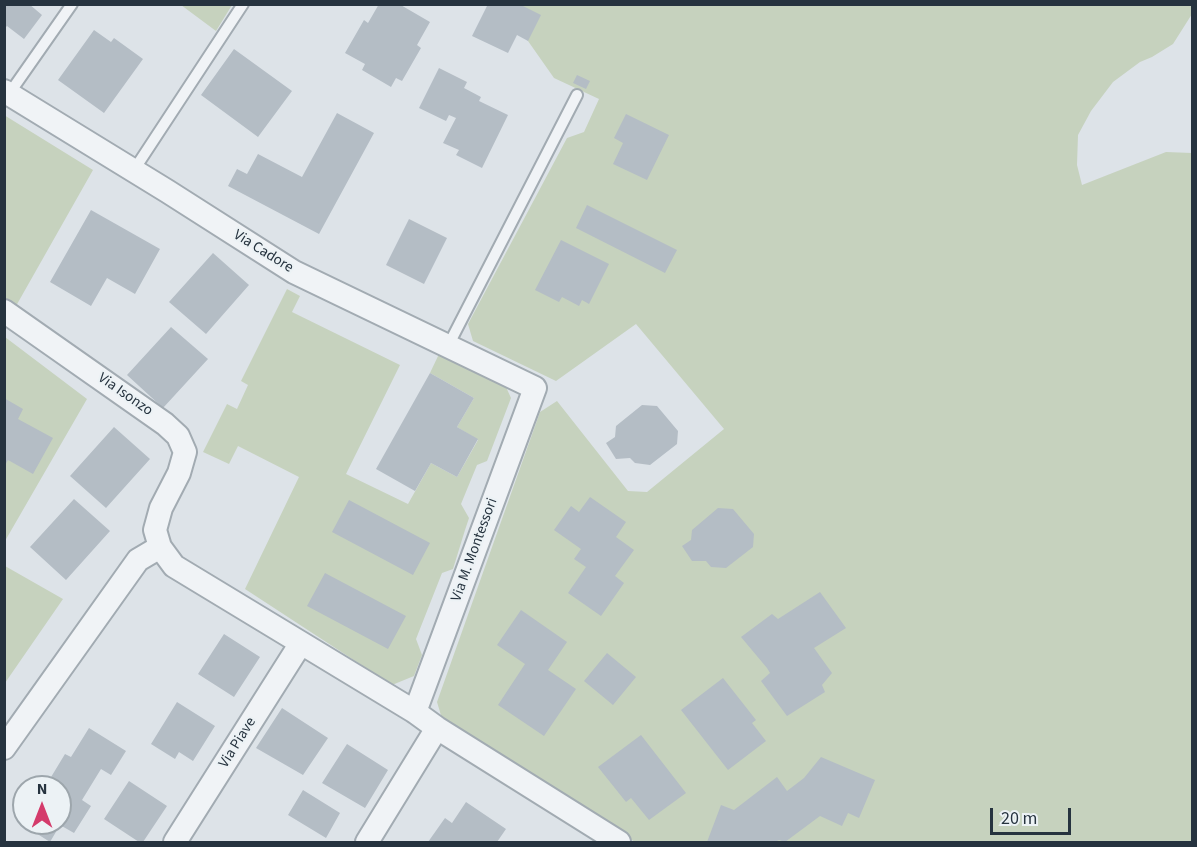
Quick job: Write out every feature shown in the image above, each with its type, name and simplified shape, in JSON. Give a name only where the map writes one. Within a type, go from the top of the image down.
[{"type":"street","name":"Via Cadore","points":[[7,92],[294,272],[535,388]]},
{"type":"street","name":"Via Isonzo","points":[[4,311],[165,424],[178,436],[185,452],[179,473],[161,508],[155,530],[160,548]]},
{"type":"street","name":"Via M. Montessori","points":[[415,712],[535,388]]},
{"type":"street","points":[[4,748],[138,560],[160,548],[174,566],[415,712],[619,843]]},
{"type":"street","name":"Via Piave","points":[[175,843],[302,643]]},
{"type":"street","points":[[368,843],[437,728]]},
{"type":"lane","points":[[7,92],[72,4]]},
{"type":"lane","points":[[134,170],[243,4]]},
{"type":"lane","points":[[448,346],[578,95]]},
{"type":"green space","points":[[181,5],[232,5],[216,31]]},
{"type":"green space","points":[[519,5],[1192,5],[1192,14],[1173,44],[1140,62],[1113,82],[1091,111],[1078,135],[1077,165],[1082,185],[1166,152],[1192,153],[1192,842],[635,842],[443,722],[437,702],[540,412],[557,401],[628,491],[647,492],[724,429],[636,324],[556,381],[473,341],[468,324],[567,138],[584,132],[599,99],[554,78],[528,41]]},
{"type":"green space","points":[[4,115],[93,170],[16,306],[5,300]]},
{"type":"green space","points":[[287,289],[300,296],[292,312],[400,365],[346,474],[408,504],[431,463],[457,477],[478,440],[457,427],[474,398],[430,373],[439,354],[506,387],[511,398],[487,461],[477,465],[461,504],[469,518],[453,569],[442,573],[416,639],[422,655],[414,676],[392,685],[245,589],[299,477],[238,446],[229,464],[203,452],[227,404],[237,409],[248,385],[241,381]]},
{"type":"green space","points":[[5,337],[87,399],[5,541]]},
{"type":"green space","points":[[5,566],[63,599],[5,683]]},
{"type":"building","points":[[4,4],[29,4],[42,15],[24,39],[7,26],[4,29]]},
{"type":"building","points":[[379,4],[399,4],[430,22],[417,45],[421,48],[402,81],[396,78],[391,87],[362,70],[365,64],[345,53],[364,20],[368,23]]},
{"type":"building","points":[[488,4],[519,4],[541,15],[528,41],[517,35],[508,53],[472,36]]},
{"type":"building","points":[[94,30],[111,42],[114,38],[143,59],[104,113],[58,80]]},
{"type":"building","points":[[234,49],[292,91],[258,137],[201,95]]},
{"type":"building","points":[[439,68],[467,82],[464,88],[481,97],[479,101],[508,115],[482,168],[456,155],[459,150],[443,143],[456,118],[449,115],[446,121],[419,108]]},
{"type":"building","points":[[577,75],[590,81],[586,89],[573,83]]},
{"type":"building","points":[[337,113],[374,133],[319,234],[228,186],[237,169],[247,174],[258,154],[302,177]]},
{"type":"building","points":[[626,114],[669,135],[647,180],[613,164],[623,143],[614,138]]},
{"type":"building","points":[[587,205],[677,250],[665,273],[576,228]]},
{"type":"building","points":[[91,210],[160,249],[135,294],[107,278],[91,306],[50,282]]},
{"type":"building","points":[[409,219],[447,238],[424,284],[386,265]]},
{"type":"building","points":[[561,240],[609,264],[589,304],[582,300],[579,306],[562,297],[559,302],[535,290]]},
{"type":"building","points":[[213,253],[249,285],[206,334],[169,302]]},
{"type":"building","points":[[171,327],[208,359],[163,408],[127,375]]},
{"type":"building","points":[[430,373],[474,398],[457,427],[478,439],[457,477],[431,463],[415,491],[376,469]]},
{"type":"building","points":[[4,398],[23,409],[18,419],[53,438],[33,474],[8,460],[4,467]]},
{"type":"building","points":[[642,405],[657,406],[678,431],[677,444],[650,465],[635,463],[630,458],[616,459],[606,443],[615,437],[616,426]]},
{"type":"building","points":[[114,427],[150,459],[106,508],[70,476]]},
{"type":"building","points":[[590,497],[626,522],[616,537],[634,550],[615,576],[624,583],[601,616],[568,593],[586,567],[574,559],[581,549],[554,530],[571,506],[579,512]]},
{"type":"building","points":[[74,499],[110,531],[66,580],[30,547]]},
{"type":"building","points":[[349,500],[430,543],[413,575],[332,532]]},
{"type":"building","points":[[718,508],[733,509],[754,534],[753,547],[726,568],[711,567],[706,561],[692,561],[682,546],[691,540],[692,530]]},
{"type":"building","points":[[325,573],[406,616],[388,649],[307,606]]},
{"type":"building","points":[[820,592],[846,628],[814,648],[832,673],[822,685],[825,692],[787,716],[761,681],[770,673],[741,637],[772,614],[778,619]]},
{"type":"building","points":[[521,610],[567,642],[548,670],[576,689],[544,736],[498,705],[525,664],[497,645]]},
{"type":"building","points":[[224,634],[260,657],[234,697],[198,674]]},
{"type":"building","points":[[607,653],[636,677],[613,705],[584,681]]},
{"type":"building","points":[[723,678],[756,720],[752,723],[766,741],[728,770],[681,710]]},
{"type":"building","points":[[177,702],[215,726],[193,761],[179,752],[175,759],[151,744]]},
{"type":"building","points":[[282,708],[328,738],[303,775],[256,748]]},
{"type":"building","points":[[89,728],[126,751],[111,775],[101,769],[82,800],[91,806],[74,833],[72,832],[72,775],[52,775],[65,754],[71,757]]},
{"type":"building","points":[[641,735],[686,793],[649,820],[631,798],[626,802],[598,767]]},
{"type":"building","points":[[347,744],[388,770],[365,808],[322,783]]},
{"type":"building","points":[[821,757],[875,780],[859,818],[848,813],[842,826],[820,816],[785,842],[779,840],[775,842],[707,842],[721,805],[734,810],[777,777],[787,791],[804,778]]},
{"type":"building","points":[[129,781],[167,806],[143,842],[139,842],[104,819]]},
{"type":"building","points":[[303,790],[340,813],[326,838],[288,815]]},
{"type":"building","points":[[466,802],[506,829],[497,842],[428,842],[445,818],[452,823]]},
{"type":"building","points":[[39,835],[54,835],[50,842]]}]
